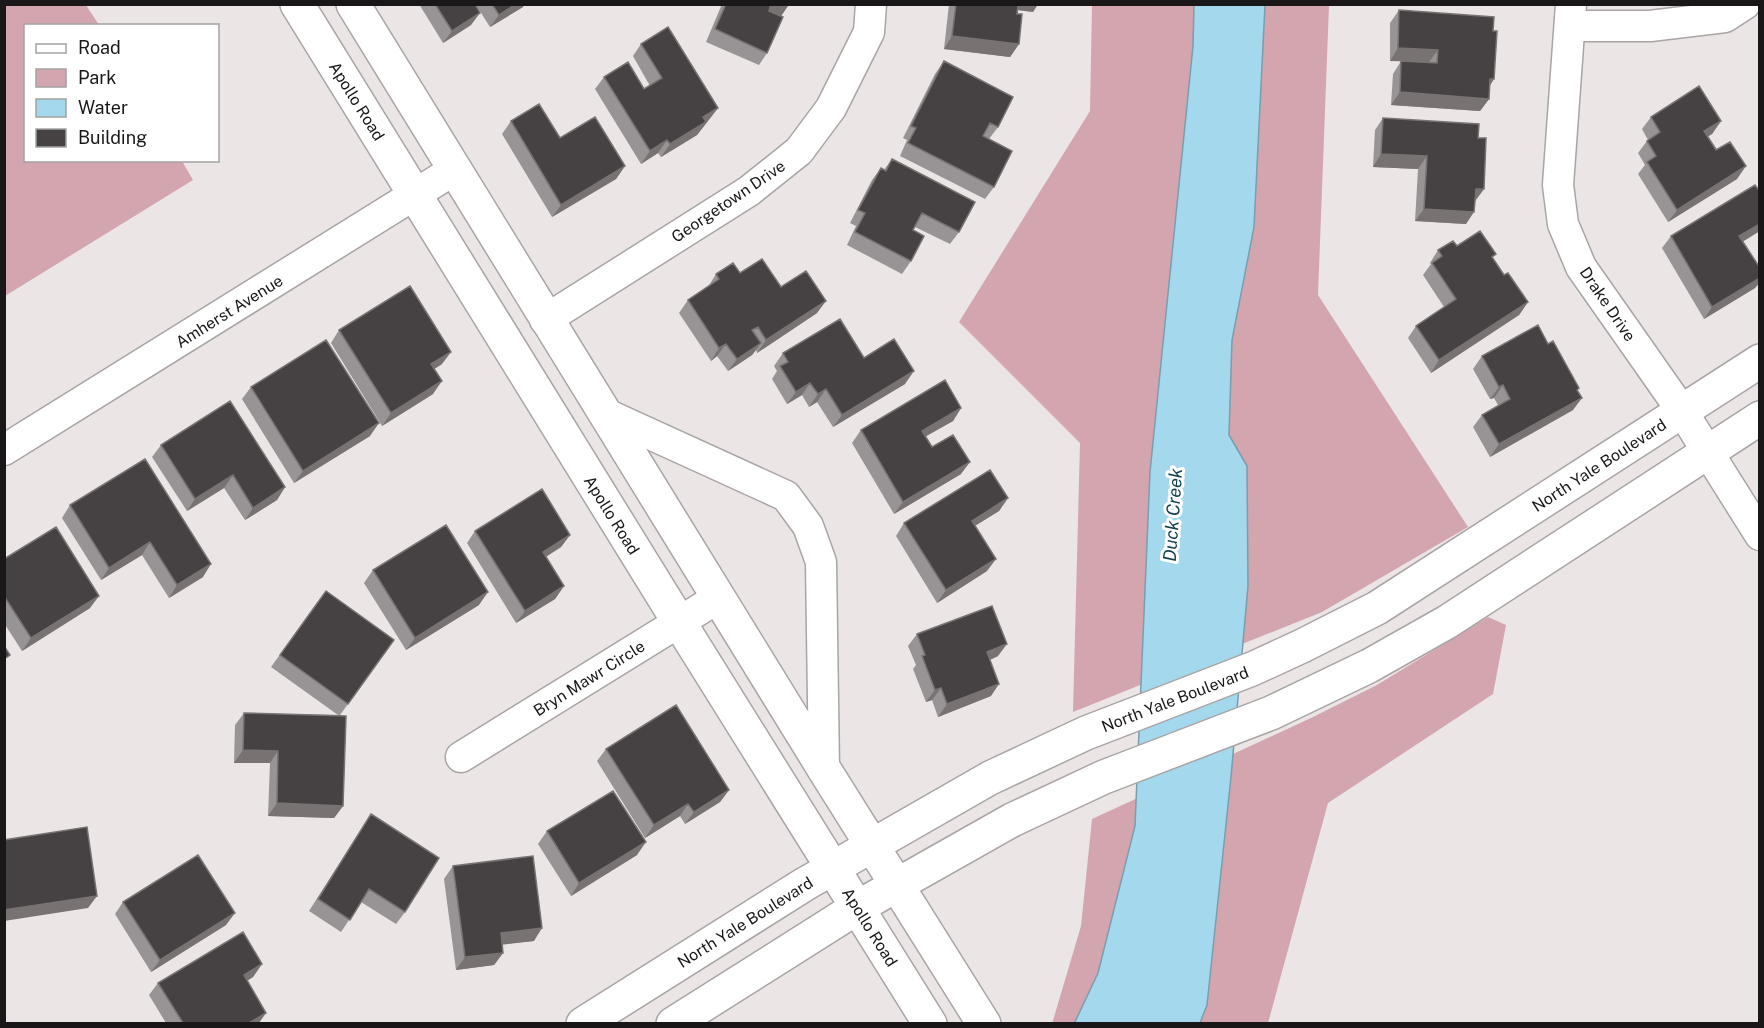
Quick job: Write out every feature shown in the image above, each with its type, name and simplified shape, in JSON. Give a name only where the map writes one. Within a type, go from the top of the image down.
[{"type":"street","name":"Apollo Road","points":[[297,4],[832,869],[930,1023]]},
{"type":"street","points":[[353,4],[824,770],[984,1023]]},
{"type":"street","name":"Georgetown Drive","points":[[546,320],[749,191],[799,151],[831,108],[869,32],[871,4]]},
{"type":"street","points":[[1570,15],[1650,26],[1725,17],[1745,4]]},
{"type":"street","name":"Drake Drive","points":[[1570,15],[1558,185],[1563,224],[1581,267],[1682,411],[1760,535]]},
{"type":"street","name":"Amherst Avenue","points":[[4,450],[454,170]]},
{"type":"street","name":"North Yale Boulevard","points":[[601,1019],[805,884],[990,778],[1086,733],[1252,669],[1377,608],[1760,361]]},
{"type":"street","points":[[604,413],[786,496],[808,526],[821,562],[824,770]]},
{"type":"street","points":[[673,1023],[858,907],[1012,820],[1104,777],[1271,712],[1369,666],[1447,622],[1760,418]]},
{"type":"street","name":"Bryn Mawr Circle","points":[[461,757],[718,598]]},
{"type":"green space","points":[[5,4],[86,5],[98,24],[24,24],[24,162],[183,162],[193,180],[5,296]]},
{"type":"green space","points":[[1092,5],[1329,5],[1318,295],[1468,527],[1322,612],[1073,712],[1080,443],[959,322],[1090,111]]},
{"type":"green space","points":[[1488,617],[1506,625],[1493,694],[1328,803],[1268,1023],[1052,1024],[1081,926],[1092,819],[1377,685]]},
{"type":"water","name":"Duck Creek","points":[[1194,5],[1265,5],[1254,227],[1232,340],[1229,435],[1247,466],[1248,586],[1207,1005],[1200,1023],[1074,1024],[1098,973],[1135,826],[1150,472],[1193,46]]},
{"type":"building","points":[[435,4],[475,4],[480,13],[452,31]]},
{"type":"building","points":[[492,4],[516,4],[499,15]]},
{"type":"building","points":[[726,4],[771,4],[769,11],[783,17],[767,53],[715,29]]},
{"type":"building","points":[[956,4],[1018,4],[1017,14],[1022,14],[1019,44],[952,36]]},
{"type":"building","points":[[1399,10],[1494,17],[1493,31],[1497,31],[1494,79],[1490,79],[1489,99],[1400,92],[1401,61],[1437,63],[1438,50],[1398,48]]},
{"type":"building","points":[[668,27],[718,108],[703,117],[706,122],[670,144],[667,140],[650,151],[604,77],[628,62],[644,89],[662,78],[641,44]]},
{"type":"building","points":[[944,61],[1013,97],[998,127],[990,123],[983,136],[1012,151],[994,187],[908,143],[916,128],[911,126]]},
{"type":"building","points":[[1699,86],[1721,121],[1704,131],[1716,150],[1730,142],[1746,166],[1677,210],[1647,162],[1656,156],[1647,141],[1660,132],[1651,117]]},
{"type":"building","points":[[539,104],[560,138],[595,117],[625,166],[561,205],[511,121]]},
{"type":"building","points":[[1383,118],[1479,124],[1478,138],[1486,138],[1484,189],[1476,189],[1474,212],[1424,209],[1427,156],[1381,154]]},
{"type":"building","points":[[892,159],[975,202],[959,232],[922,213],[913,230],[924,236],[911,261],[855,232],[865,213],[858,210],[881,168],[886,171]]},
{"type":"building","points":[[1755,185],[1760,192],[1760,224],[1739,236],[1760,268],[1760,278],[1712,307],[1671,236]]},
{"type":"building","points":[[1480,231],[1496,254],[1492,257],[1504,275],[1508,273],[1528,302],[1439,360],[1416,326],[1456,299],[1432,263],[1442,256],[1438,250],[1453,241],[1457,246]]},
{"type":"building","points":[[762,259],[781,287],[806,271],[826,301],[766,340],[758,327],[752,330],[761,343],[737,359],[726,344],[719,348],[688,300],[719,279],[716,274],[733,263],[740,273]]},
{"type":"building","points":[[410,286],[451,352],[431,364],[442,381],[391,413],[339,330]]},
{"type":"building","points":[[840,319],[864,358],[894,339],[914,371],[842,415],[826,389],[818,394],[810,383],[796,392],[780,366],[788,362],[783,353]]},
{"type":"building","points":[[1538,325],[1548,344],[1553,341],[1579,388],[1577,390],[1582,398],[1499,444],[1482,415],[1510,399],[1503,385],[1499,387],[1482,356]]},
{"type":"building","points":[[326,340],[379,423],[303,471],[251,387]]},
{"type":"building","points":[[945,380],[961,408],[922,431],[932,447],[953,435],[970,462],[903,502],[861,430]]},
{"type":"building","points":[[230,401],[285,487],[253,508],[233,475],[195,499],[161,445]]},
{"type":"building","points":[[145,459],[211,564],[177,585],[150,542],[109,568],[70,505]]},
{"type":"building","points":[[990,470],[1008,498],[972,521],[996,559],[946,590],[904,523]]},
{"type":"building","points":[[542,489],[570,535],[543,552],[564,586],[525,611],[475,531]]},
{"type":"building","points":[[446,525],[488,592],[415,638],[373,570]]},
{"type":"building","points":[[56,527],[99,596],[31,638],[4,596],[4,559]]},
{"type":"building","points":[[326,591],[394,640],[348,704],[280,655]]},
{"type":"building","points":[[992,606],[1007,644],[987,652],[999,684],[947,704],[941,688],[935,690],[922,656],[925,655],[917,634]]},
{"type":"building","points":[[4,646],[10,655],[4,659]]},
{"type":"building","points":[[676,705],[729,790],[694,812],[688,804],[654,825],[606,749]]},
{"type":"building","points":[[244,713],[346,716],[343,806],[277,803],[278,751],[243,750]]},
{"type":"building","points":[[613,791],[646,842],[579,883],[547,831]]},
{"type":"building","points":[[371,814],[439,858],[405,912],[369,889],[350,920],[318,899]]},
{"type":"building","points":[[87,827],[97,896],[4,910],[4,840]]},
{"type":"building","points":[[198,855],[235,913],[160,960],[123,902]]},
{"type":"building","points":[[533,856],[542,928],[501,933],[503,953],[465,957],[453,866]]},
{"type":"building","points":[[243,932],[262,964],[244,975],[266,1013],[249,1023],[183,1023],[158,983]]}]
